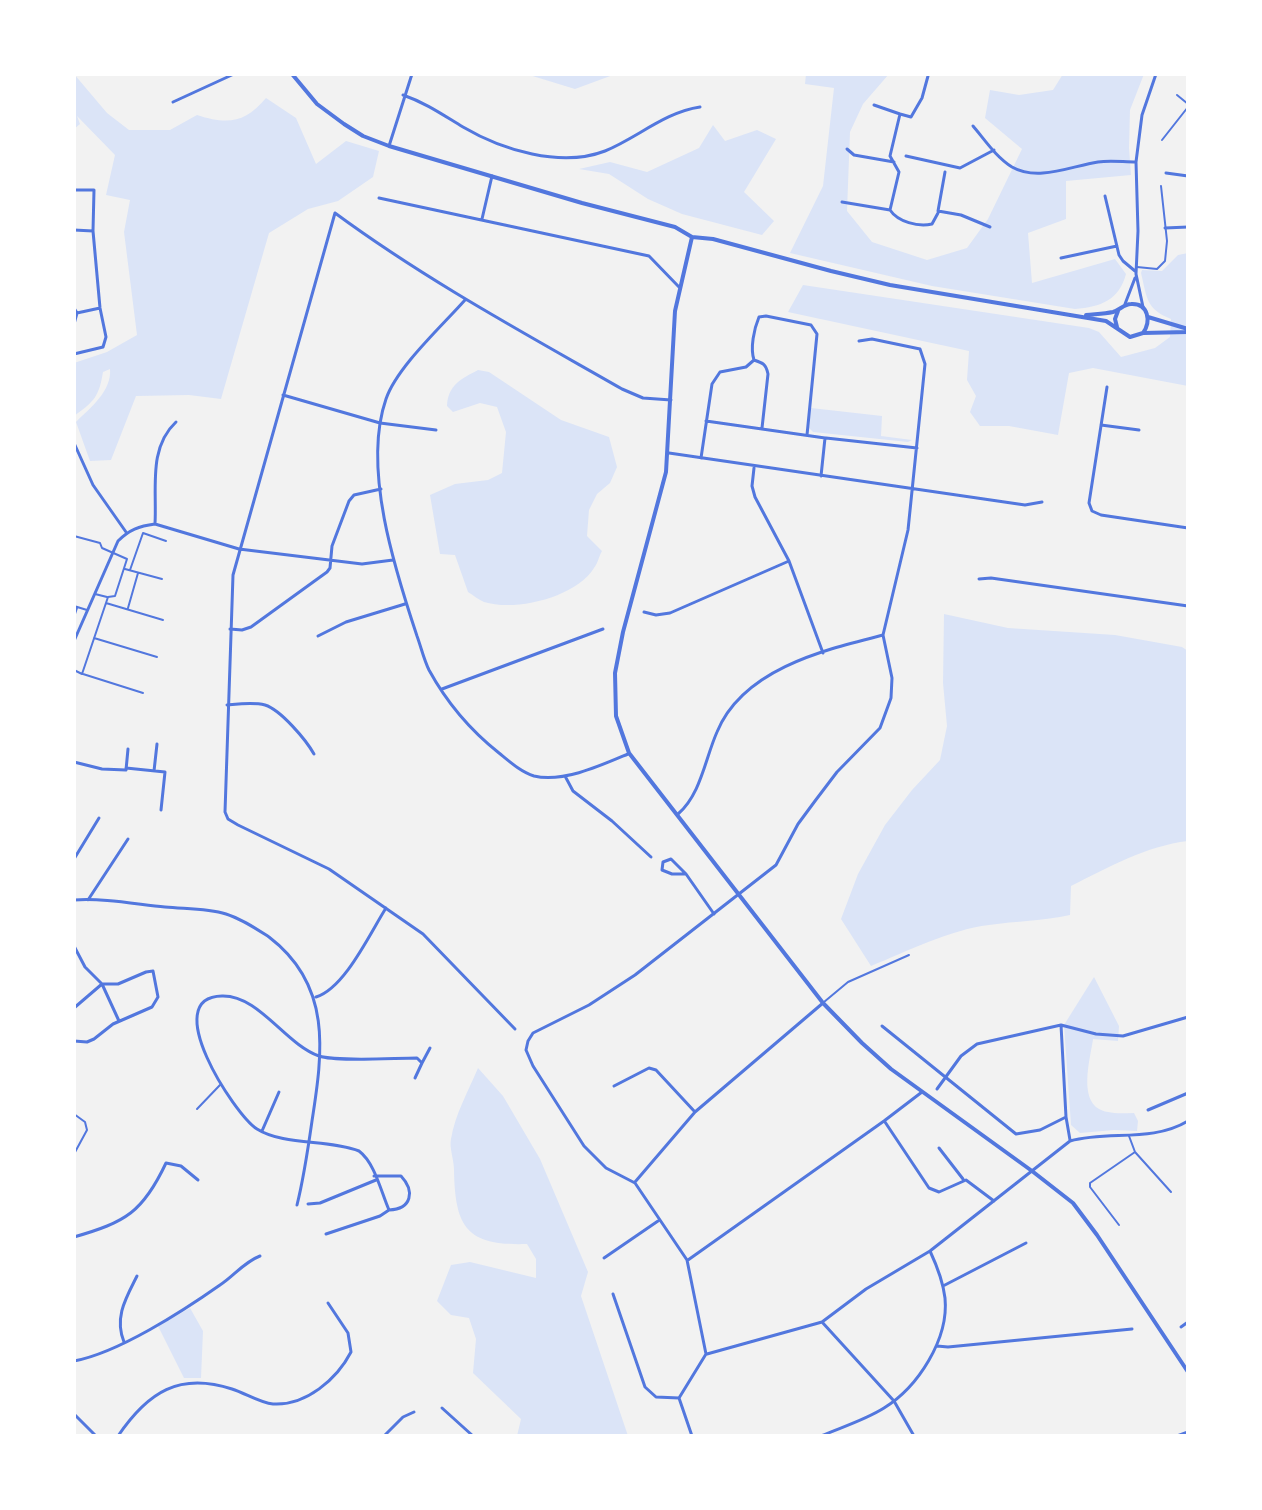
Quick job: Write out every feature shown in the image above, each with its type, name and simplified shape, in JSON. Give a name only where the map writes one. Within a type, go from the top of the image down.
[{"type":"street","points":[[173,102],[234,74]]},
{"type":"street","points":[[292,74],[317,104],[363,136],[675,227],[692,237],[713,239],[890,285],[1106,321],[1126,336],[1188,330]]},
{"type":"street","points":[[389,146],[412,74]]},
{"type":"street","points":[[1143,333],[1148,326],[1148,317],[1136,271],[1136,162],[1142,115],[1156,74]]},
{"type":"street","points":[[874,105],[911,117],[922,98],[928,76]]},
{"type":"street","points":[[403,95],[427,104],[464,128],[499,144],[539,154],[569,157],[606,151],[680,112],[700,107]]},
{"type":"street","points":[[890,210],[899,172],[890,156],[900,114]]},
{"type":"street","points":[[973,126],[1014,168],[1033,173],[1101,162],[1136,162]]},
{"type":"street","points":[[847,149],[854,155],[894,162]]},
{"type":"street","points":[[906,156],[960,168],[994,150]]},
{"type":"street","points":[[842,202],[890,210],[900,220],[927,226],[932,224],[938,211],[945,172]]},
{"type":"street","points":[[1166,173],[1188,176]]},
{"type":"street","points":[[481,221],[492,176]]},
{"type":"street","points":[[74,190],[94,190],[93,231],[100,308],[106,337],[103,347],[74,354]]},
{"type":"street","points":[[1105,196],[1123,261],[1136,271]]},
{"type":"street","points":[[379,198],[649,256],[679,287]]},
{"type":"street","points":[[938,211],[961,215],[990,227]]},
{"type":"street","points":[[515,1029],[431,941],[386,908],[329,869],[228,819],[224,800],[233,575],[335,213],[387,251],[465,300],[622,389],[643,398],[671,400]]},
{"type":"street","points":[[1165,228],[1188,227]]},
{"type":"street","points":[[74,230],[93,231]]},
{"type":"street","points":[[692,237],[679,287],[669,453],[615,673],[616,716],[629,753],[823,1003],[862,1043],[922,1092],[1073,1203],[1187,1369]]},
{"type":"street","points":[[1061,258],[1117,246]]},
{"type":"street","points":[[1117,327],[1115,319],[1124,305],[1136,271]]},
{"type":"street","points":[[465,300],[393,381],[380,423],[381,489],[393,560],[427,667],[470,728],[521,771],[536,777],[565,776],[629,753]]},
{"type":"street","points":[[1124,305],[1136,304],[1144,309]]},
{"type":"street","points":[[74,324],[75,310],[100,308]]},
{"type":"street","points":[[1080,316],[1118,311]]},
{"type":"street","points":[[754,360],[752,355],[759,317],[815,328],[817,334],[807,435]]},
{"type":"street","points":[[1148,317],[1188,330]]},
{"type":"street","points":[[679,1398],[706,1354],[687,1260],[635,1183],[606,1168],[584,1146],[526,1050],[533,1033],[589,1005],[635,975],[776,865],[798,824],[837,772],[880,728],[891,698],[892,678],[883,635],[908,530],[925,364],[920,349],[872,339],[859,341]]},
{"type":"street","points":[[701,458],[712,384],[720,372],[746,367],[754,360]]},
{"type":"street","points":[[754,360],[763,363],[768,374],[762,428]]},
{"type":"street","points":[[1107,387],[1089,503],[1092,511],[1188,528]]},
{"type":"street","points":[[283,395],[380,423],[436,430]]},
{"type":"street","points":[[706,421],[917,448]]},
{"type":"street","points":[[155,524],[158,452],[165,432],[176,422]]},
{"type":"street","points":[[1101,425],[1139,430]]},
{"type":"street","points":[[821,476],[825,438]]},
{"type":"street","points":[[74,443],[93,485],[126,532]]},
{"type":"street","points":[[669,453],[1025,505],[1042,502]]},
{"type":"street","points":[[754,466],[752,486],[755,497],[789,561],[823,653]]},
{"type":"street","points":[[230,629],[251,627],[327,572],[332,546],[349,501],[354,495],[381,489]]},
{"type":"street","points":[[74,641],[111,553],[126,532],[135,527],[155,524],[239,549],[362,564],[393,560]]},
{"type":"street","points":[[644,612],[656,615],[670,613],[789,561]]},
{"type":"street","points":[[979,579],[991,578],[1188,606]]},
{"type":"street","points":[[318,636],[346,622],[405,604]]},
{"type":"street","points":[[441,690],[603,629]]},
{"type":"street","points":[[678,814],[690,803],[727,713],[753,685],[769,675],[823,653],[883,635]]},
{"type":"street","points":[[227,705],[267,706],[276,711],[314,754]]},
{"type":"street","points":[[154,771],[157,744]]},
{"type":"street","points":[[126,768],[128,749]]},
{"type":"street","points":[[74,762],[102,769],[165,772],[161,810]]},
{"type":"street","points":[[565,776],[573,791],[651,857]]},
{"type":"street","points":[[74,859],[99,818]]},
{"type":"street","points":[[88,900],[128,839]]},
{"type":"street","points":[[686,874],[662,870],[663,862],[671,859],[686,874],[714,914]]},
{"type":"street","points":[[74,900],[227,914],[252,925],[283,948],[300,969],[315,998],[322,1037],[309,1142],[297,1205]]},
{"type":"street","points":[[315,998],[327,994],[345,973],[386,908]]},
{"type":"street","points":[[74,946],[85,967],[102,984],[119,1021]]},
{"type":"street","points":[[74,1008],[102,984],[118,984],[153,971],[158,990],[156,1003],[152,1007],[119,1021],[94,1039],[74,1041]]},
{"type":"street","points":[[389,1210],[367,1159],[359,1151],[262,1131],[250,1123],[208,1065],[197,1023],[202,1005],[217,996],[242,1000],[303,1048],[320,1057],[417,1058],[422,1063]]},
{"type":"street","points":[[635,1183],[695,1112],[823,1003]]},
{"type":"street","points":[[937,1089],[965,1051],[977,1044],[1061,1025],[1096,1034],[1123,1036],[1188,1017]]},
{"type":"street","points":[[1061,1025],[1070,1141]]},
{"type":"street","points":[[882,1026],[1016,1134],[1040,1130],[1066,1117]]},
{"type":"street","points":[[415,1078],[430,1048]]},
{"type":"street","points":[[614,1086],[649,1068],[656,1070],[695,1112]]},
{"type":"street","points":[[262,1131],[279,1092]]},
{"type":"street","points":[[687,1260],[922,1092]]},
{"type":"street","points":[[1148,1110],[1188,1093]]},
{"type":"street","points":[[884,1121],[929,1188],[939,1192],[963,1179]]},
{"type":"street","points":[[706,1354],[822,1322],[866,1289],[930,1251],[1070,1141],[1098,1135],[1157,1135],[1188,1121]]},
{"type":"street","points":[[939,1148],[963,1179],[971,1181],[994,1201]]},
{"type":"street","points":[[74,1237],[134,1213],[147,1198],[166,1163],[181,1166],[198,1180]]},
{"type":"street","points":[[308,1204],[320,1203],[375,1178],[401,1176],[405,1180],[410,1199],[402,1209],[389,1210],[380,1216],[326,1234]]},
{"type":"street","points":[[604,1258],[658,1221]]},
{"type":"street","points":[[943,1286],[1026,1243]]},
{"type":"street","points":[[821,1436],[884,1409],[914,1380],[937,1346],[946,1302],[930,1251]]},
{"type":"street","points":[[74,1361],[89,1358],[124,1342],[221,1284],[251,1259],[260,1256]]},
{"type":"street","points":[[124,1342],[119,1320],[137,1276]]},
{"type":"street","points":[[613,1294],[645,1387],[656,1397],[679,1398]]},
{"type":"street","points":[[118,1436],[131,1417],[154,1396],[188,1382],[211,1383],[272,1404],[306,1397],[314,1392],[335,1376],[351,1352],[348,1333],[328,1303]]},
{"type":"street","points":[[822,1322],[894,1401],[914,1436]]},
{"type":"street","points":[[1181,1327],[1188,1322]]},
{"type":"street","points":[[937,1346],[1132,1329]]},
{"type":"street","points":[[679,1398],[692,1436]]},
{"type":"street","points":[[442,1408],[471,1435]]},
{"type":"street","points":[[384,1436],[403,1417],[414,1412]]},
{"type":"street","points":[[74,1414],[96,1436]]},
{"type":"street","points":[[1177,1436],[1188,1432]]},
{"type":"lane","points":[[1162,140],[1188,105],[1177,95]]},
{"type":"lane","points":[[1136,271],[1157,269],[1167,255],[1161,186]]},
{"type":"lane","points":[[130,570],[143,533],[166,541]]},
{"type":"lane","points":[[74,536],[100,543],[102,548],[127,559],[115,596],[95,594]]},
{"type":"lane","points":[[124,569],[162,579]]},
{"type":"lane","points":[[128,609],[138,573]]},
{"type":"lane","points":[[82,674],[108,597]]},
{"type":"lane","points":[[106,603],[163,620]]},
{"type":"lane","points":[[74,617],[76,606],[88,610]]},
{"type":"lane","points":[[94,638],[157,657]]},
{"type":"lane","points":[[74,670],[143,693]]},
{"type":"lane","points":[[823,1003],[848,982],[909,955]]},
{"type":"lane","points":[[197,1109],[221,1085]]},
{"type":"lane","points":[[74,1114],[85,1122],[87,1130],[74,1154]]},
{"type":"lane","points":[[1129,1135],[1135,1152],[1171,1192]]},
{"type":"lane","points":[[1119,1225],[1090,1183],[1135,1152]]},
{"type":"shaded area","points":[[74,74],[107,113],[129,130],[170,130],[197,115],[235,120],[251,113],[266,98],[296,118],[316,164],[346,141],[379,151],[373,177],[338,201],[308,209],[269,233],[221,399],[189,395],[136,396],[111,460],[90,461],[76,422],[104,392],[110,369],[103,372],[95,397],[74,416],[74,363],[107,352],[137,335],[124,232],[130,200],[106,195],[115,155],[77,116],[80,124],[74,129]]},
{"type":"shaded area","points":[[526,74],[613,74],[613,75],[575,89]]},
{"type":"shaded area","points":[[806,74],[889,74],[863,104],[850,132],[847,211],[872,242],[927,260],[967,248],[988,219],[1022,149],[985,118],[990,90],[1019,95],[1053,90],[1063,74],[1144,74],[1130,110],[1131,175],[1066,181],[1066,219],[1028,233],[1032,283],[1115,259],[1126,274],[1119,290],[1101,304],[1075,309],[932,286],[790,253],[823,186],[834,88],[805,84]]},
{"type":"shaded area","points":[[713,125],[725,141],[757,130],[776,139],[744,192],[774,221],[762,235],[682,214],[648,199],[609,174],[579,169],[610,162],[647,172],[699,148]]},
{"type":"shaded area","points":[[1188,253],[1188,386],[1093,368],[1069,373],[1058,435],[1009,426],[980,426],[970,412],[976,396],[967,380],[969,351],[788,312],[803,285],[1089,328],[1099,332],[1121,357],[1155,348],[1170,337],[1171,319],[1152,307],[1141,273],[1142,270],[1162,271],[1178,255]]},
{"type":"shaded area","points":[[478,370],[489,372],[561,420],[609,437],[617,467],[610,483],[597,494],[589,510],[587,536],[602,551],[585,578],[574,587],[544,600],[512,605],[484,602],[468,592],[455,555],[440,554],[430,495],[455,484],[488,480],[502,473],[506,432],[497,407],[480,403],[453,412],[447,406],[453,388]]},
{"type":"shaded area","points":[[811,408],[882,416],[881,436],[912,440],[813,432],[809,428]]},
{"type":"shaded area","points":[[944,614],[1008,628],[1115,635],[1182,647],[1188,651],[1188,841],[1143,852],[1071,886],[1070,915],[959,931],[871,966],[841,919],[858,874],[885,825],[940,760],[947,726],[943,683]]},
{"type":"shaded area","points":[[1094,977],[1119,1026],[1118,1041],[1093,1039],[1088,1093],[1098,1108],[1111,1113],[1134,1113],[1138,1121],[1137,1131],[1080,1133],[1071,1125],[1064,1025]]},
{"type":"shaded area","points":[[478,1068],[503,1096],[540,1159],[588,1272],[581,1296],[628,1436],[517,1436],[521,1419],[473,1373],[476,1339],[469,1318],[451,1315],[437,1301],[451,1265],[470,1262],[536,1278],[536,1259],[527,1244],[507,1244],[478,1237],[468,1230],[457,1206],[451,1139],[459,1111]]},
{"type":"shaded area","points":[[190,1308],[203,1331],[201,1378],[184,1378],[158,1326]]}]
